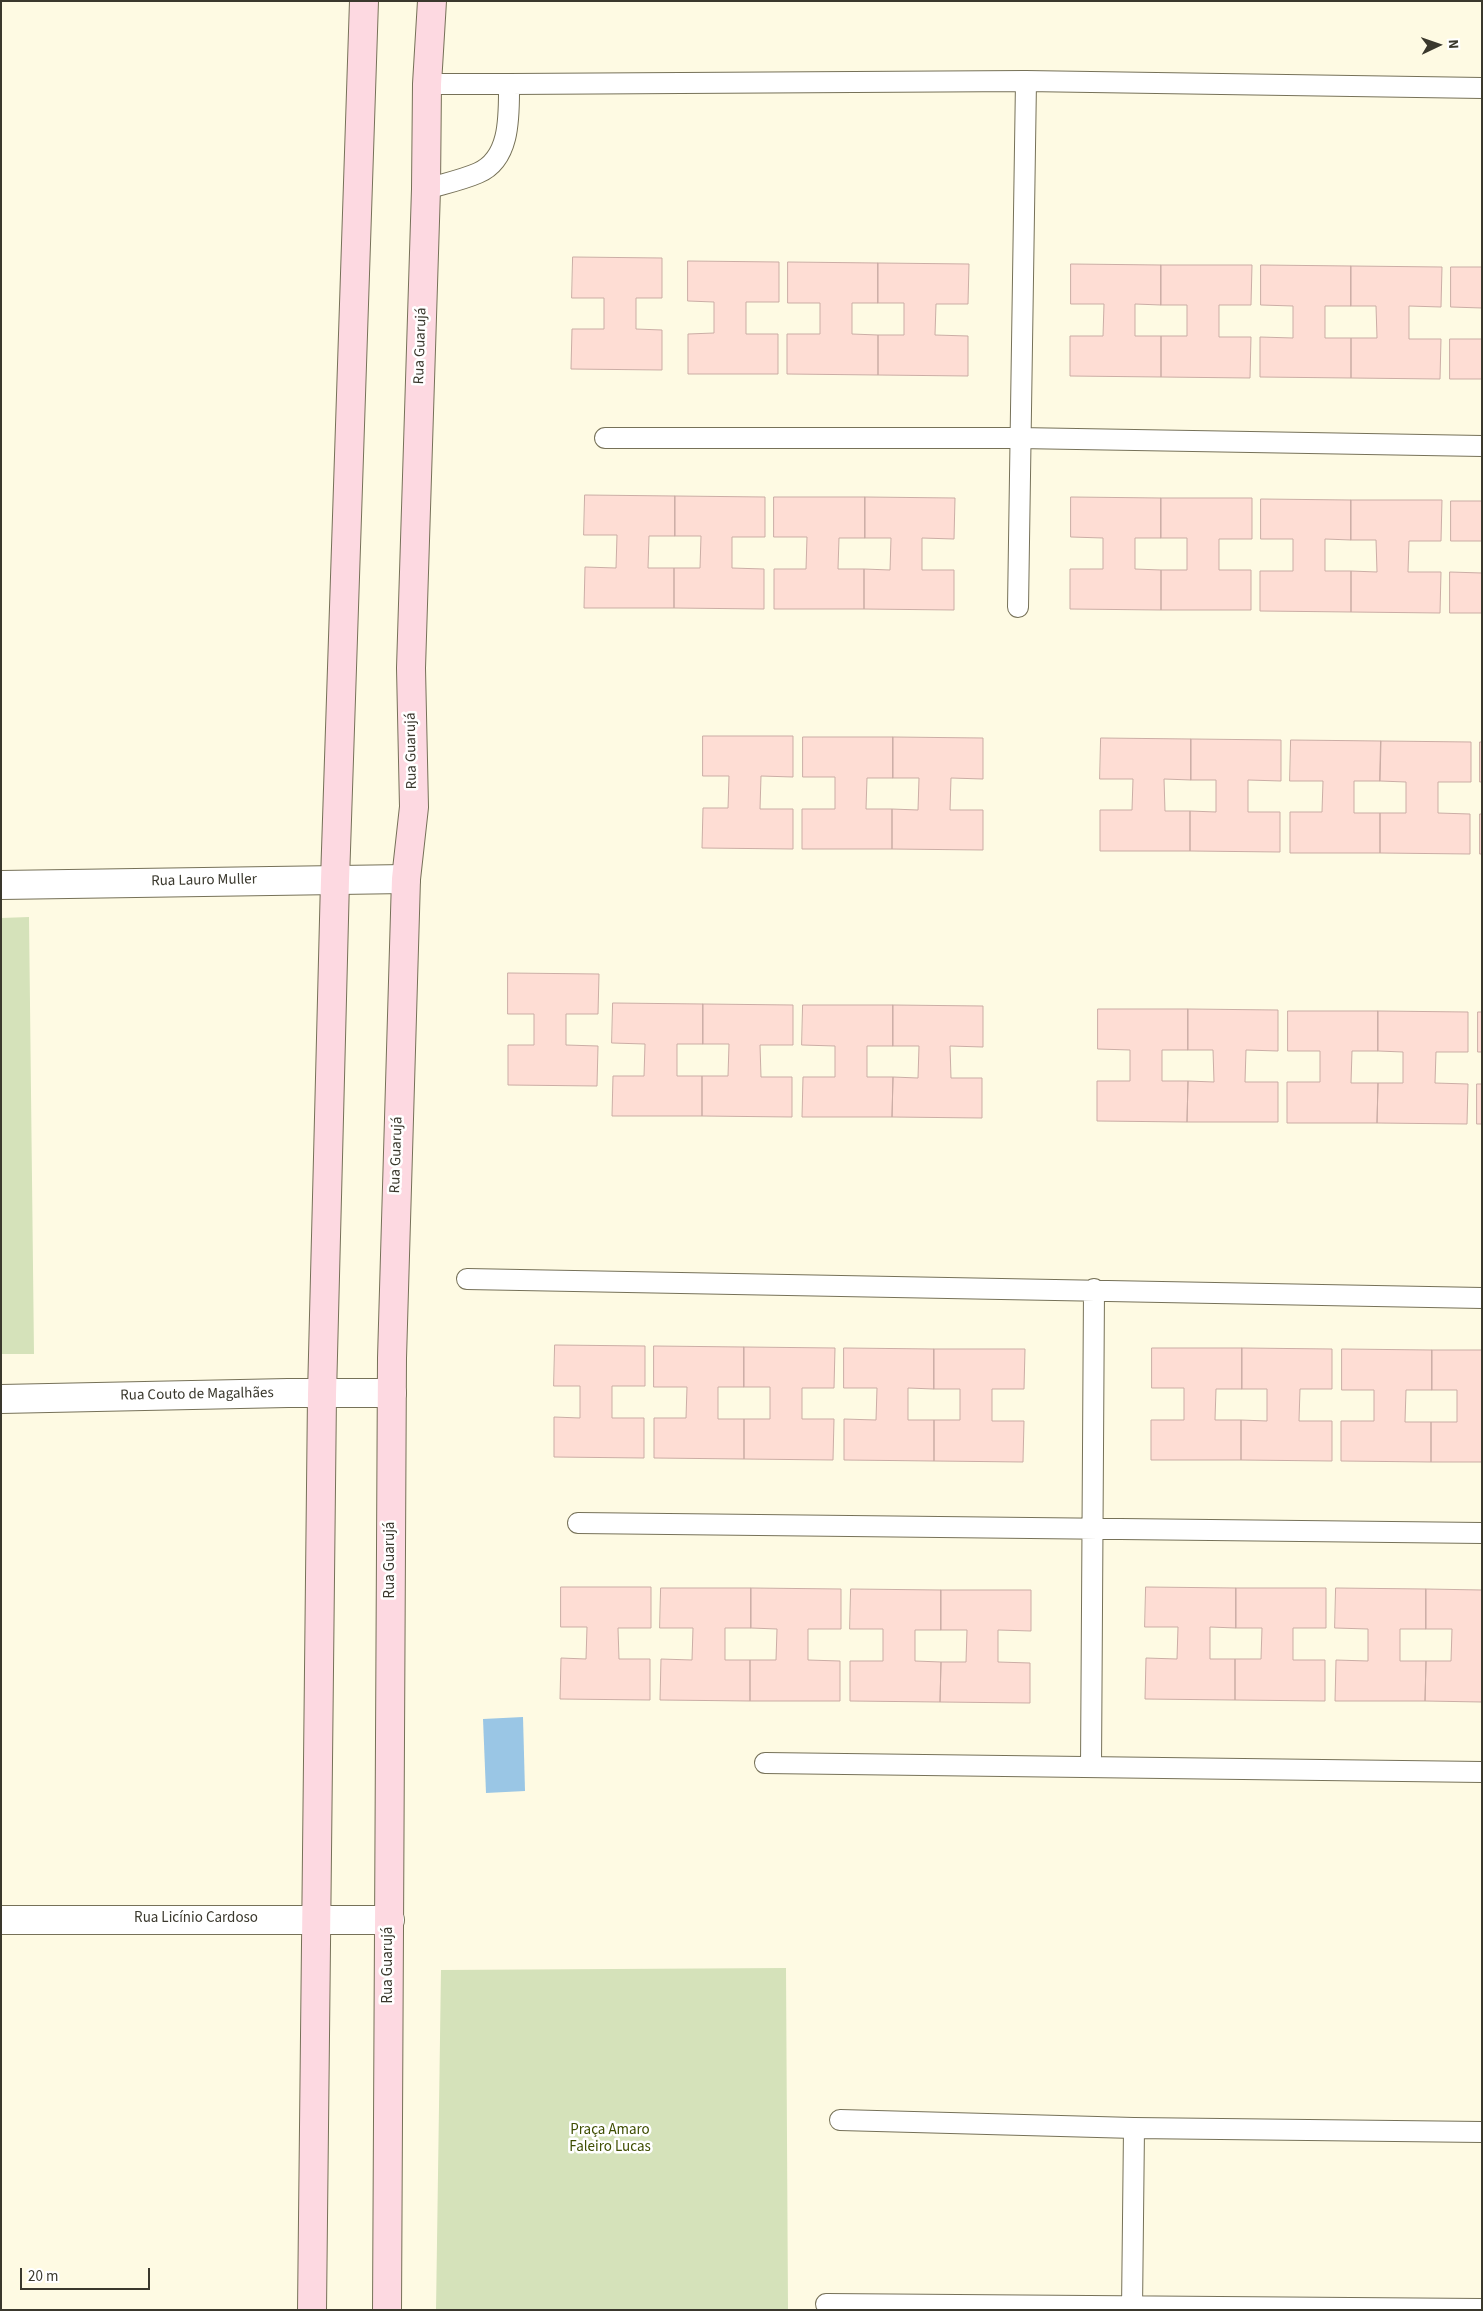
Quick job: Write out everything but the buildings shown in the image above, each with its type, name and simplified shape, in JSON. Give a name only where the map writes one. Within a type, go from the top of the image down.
[{"type":"street","points":[[312,2310],[318,1921],[322,1395],[335,880],[364,1]]},
{"type":"street","name":"Rua Guarujá","points":[[387,2310],[392,1394],[406,879],[414,807],[411,668],[426,189],[427,84],[432,1]]},
{"type":"street","name":"Rua Lauro Muller","points":[[1,885],[406,879]]},
{"type":"street","name":"Rua Couto de Magalhães","points":[[1,1399],[279,1393],[322,1395],[392,1394]]},
{"type":"street","name":"Rua Licínio Cardoso","points":[[1,1920],[390,1920]]},
{"type":"lane","points":[[427,84],[1026,81],[1482,88]]},
{"type":"lane","points":[[1018,607],[1019,438],[1026,81]]},
{"type":"lane","points":[[426,189],[479,173],[498,157],[509,123],[509,84]]},
{"type":"lane","points":[[605,438],[1019,438],[1482,446]]},
{"type":"lane","points":[[467,1279],[1094,1289],[1482,1298]]},
{"type":"lane","points":[[1091,1767],[1094,1289]]},
{"type":"lane","points":[[578,1523],[1092,1527],[1482,1533]]},
{"type":"lane","points":[[765,1763],[1482,1772]]},
{"type":"lane","points":[[840,2120],[1134,2128],[1482,2132]]},
{"type":"lane","points":[[1132,2308],[1134,2128]]},
{"type":"lane","points":[[826,2304],[1132,2308],[1482,2309]]},
{"type":"green space","points":[[29,917],[34,1354],[1,1354],[1,918]]},
{"type":"green space","name":"Praça Amaro Faleiro Lucas","points":[[786,1968],[788,2310],[436,2310],[441,1970]]},
{"type":"water","points":[[523,1717],[525,1791],[486,1793],[483,1719]]}]
